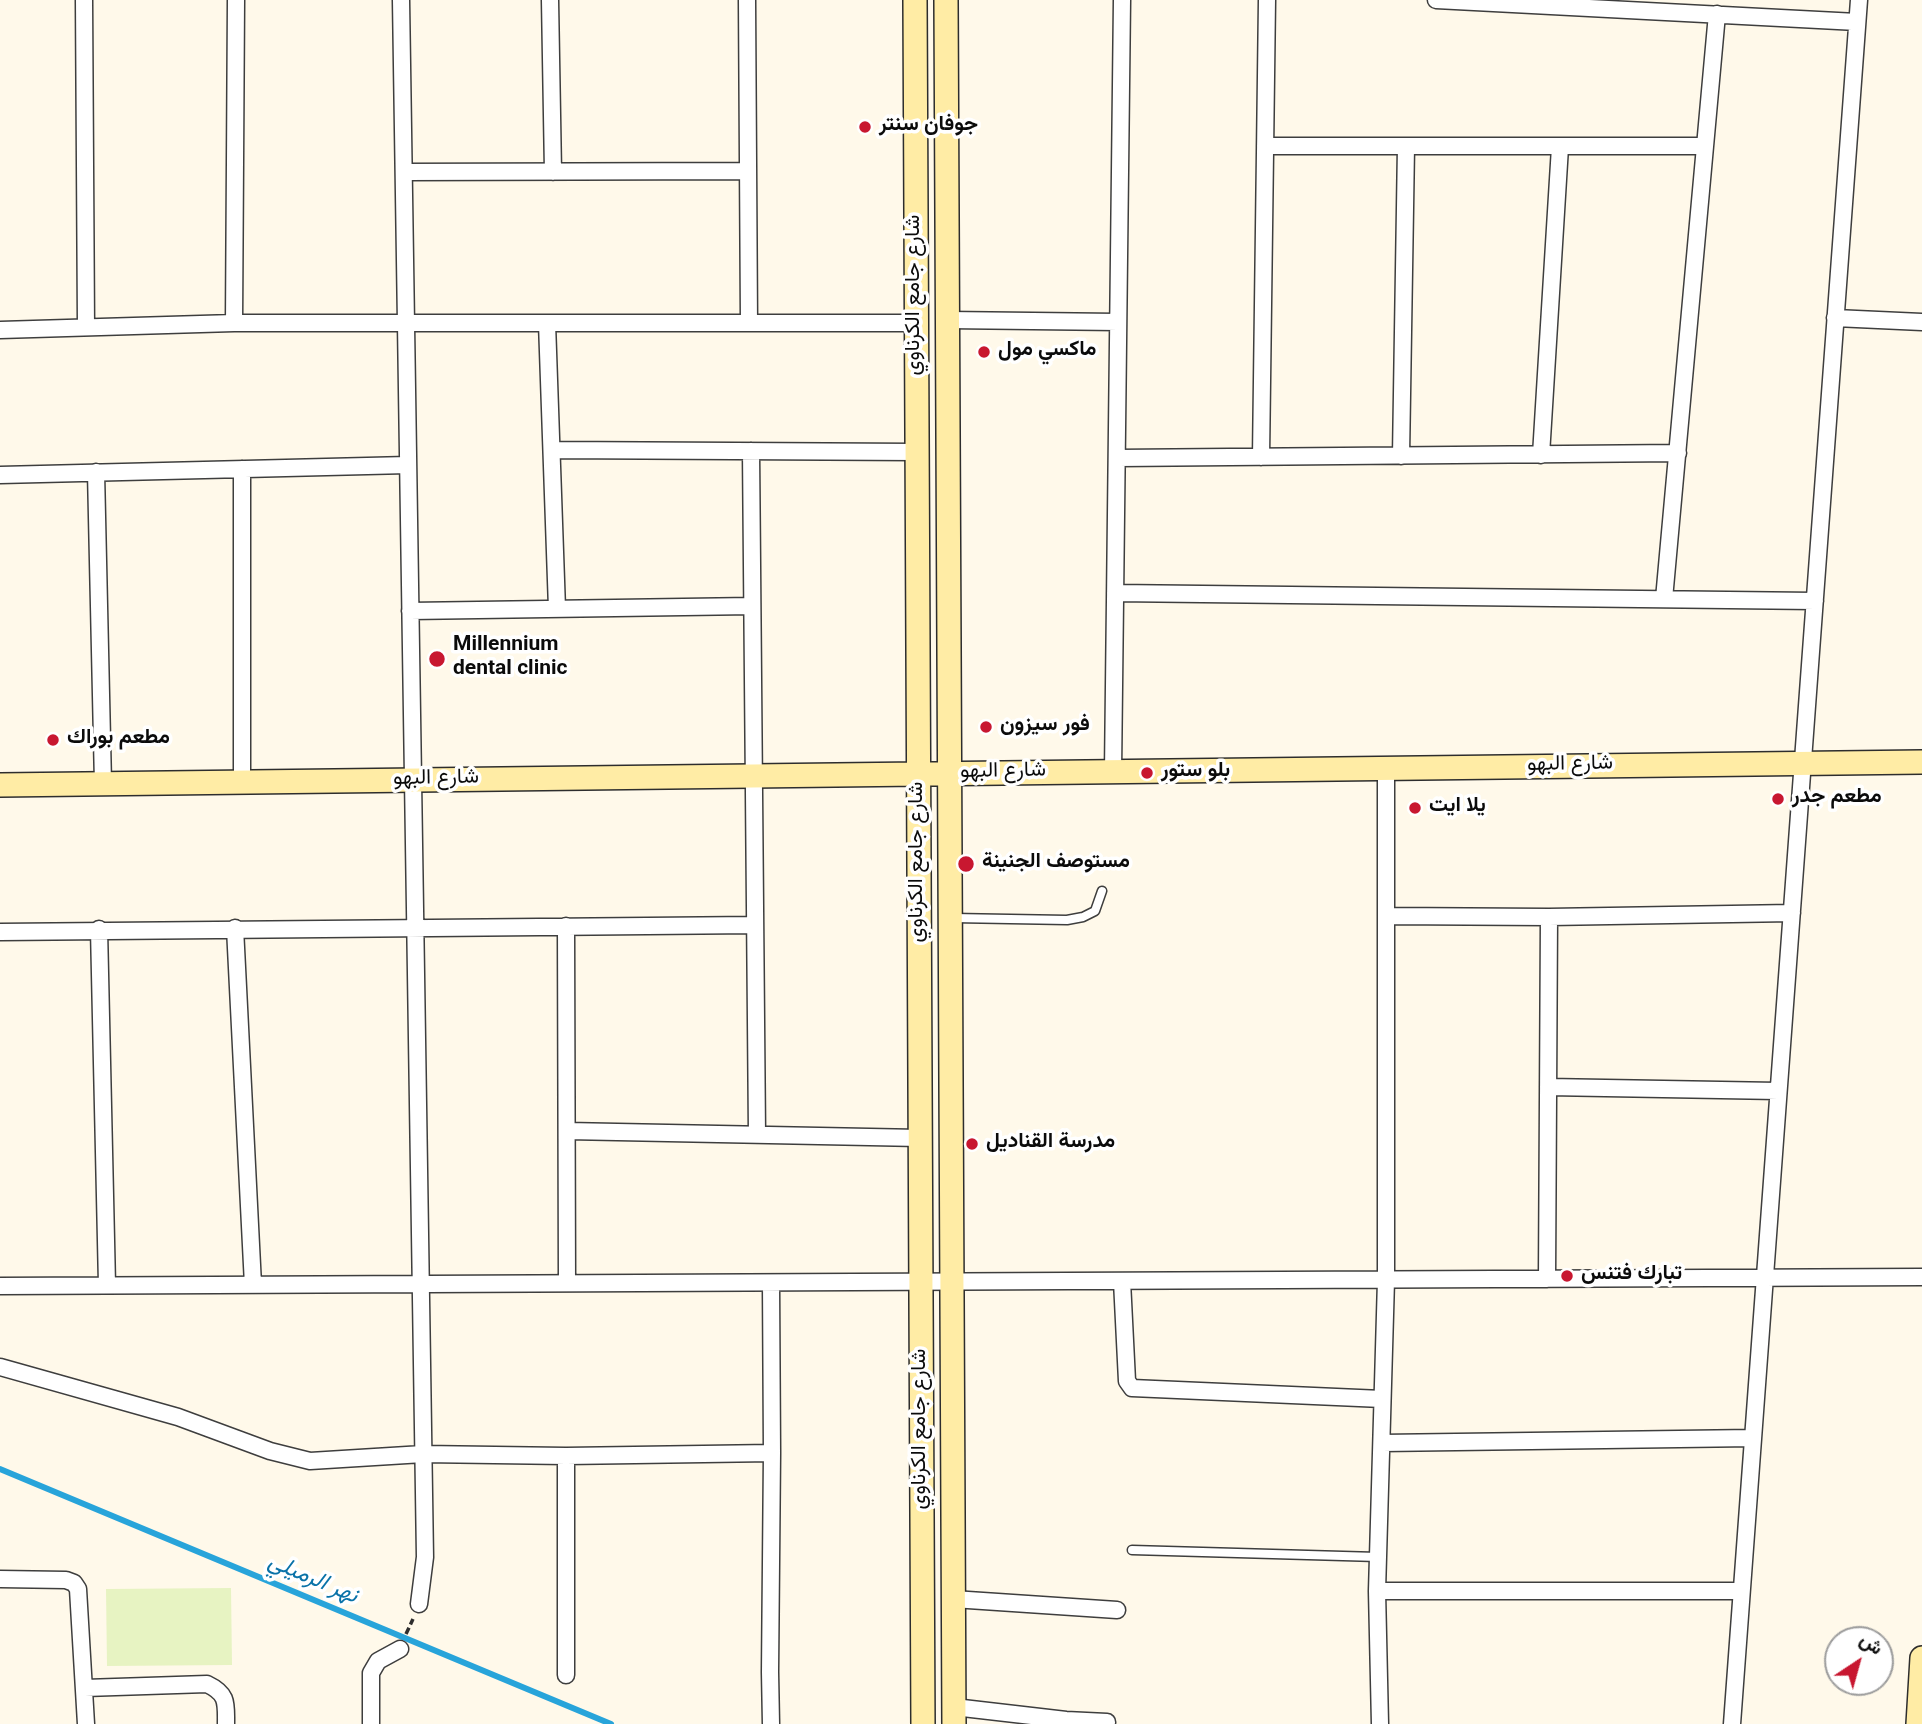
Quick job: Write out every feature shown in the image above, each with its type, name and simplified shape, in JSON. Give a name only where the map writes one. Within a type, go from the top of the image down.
[{"type":"main road","name":"شارع جامع الكرناوي","points":[[915,0],[923,1724]]},
{"type":"main road","name":"شارع جامع الكرناوي","points":[[946,0],[954,1716]]},
{"type":"main road","name":"شارع البهو","points":[[0,785],[1922,762]]},
{"type":"main road","points":[[1918,1724],[1922,1658]]},
{"type":"street","points":[[84,0],[86,327]]},
{"type":"street","points":[[234,323],[236,0]]},
{"type":"street","points":[[401,0],[425,1557],[419,1604]]},
{"type":"street","points":[[550,0],[553,172]]},
{"type":"street","points":[[747,0],[749,323]]},
{"type":"street","points":[[1113,772],[1122,0]]},
{"type":"street","points":[[1261,457],[1267,0]]},
{"type":"street","points":[[1436,0],[1857,22]]},
{"type":"street","points":[[1732,1724],[1859,0]]},
{"type":"street","points":[[1664,599],[1717,14]]},
{"type":"street","points":[[1265,146],[1705,146]]},
{"type":"street","points":[[1401,456],[1406,146]]},
{"type":"street","points":[[1541,455],[1560,147]]},
{"type":"street","points":[[405,172],[748,171]]},
{"type":"street","points":[[1835,317],[1922,322]]},
{"type":"street","points":[[947,320],[1118,323]]},
{"type":"street","points":[[0,330],[234,323],[916,323]]},
{"type":"street","points":[[547,323],[557,609]]},
{"type":"street","points":[[552,450],[917,452]]},
{"type":"street","points":[[751,451],[757,1134]]},
{"type":"street","points":[[1118,458],[1678,453]]},
{"type":"street","points":[[0,475],[408,465]]},
{"type":"street","points":[[242,469],[242,782]]},
{"type":"street","points":[[96,472],[103,784]]},
{"type":"street","points":[[1115,593],[1815,601]]},
{"type":"street","points":[[410,611],[752,606]]},
{"type":"street","points":[[1380,1724],[1377,1591],[1386,1280],[1386,768]]},
{"type":"street","points":[[1386,916],[1549,917],[1792,913]]},
{"type":"street","points":[[1547,1279],[1549,917]]},
{"type":"street","points":[[0,932],[755,925]]},
{"type":"street","points":[[566,926],[567,1283]]},
{"type":"street","points":[[235,928],[253,1285]]},
{"type":"street","points":[[99,929],[107,1286]]},
{"type":"street","points":[[1548,1087],[1779,1091]]},
{"type":"street","points":[[567,1130],[920,1138]]},
{"type":"street","points":[[0,1286],[1922,1278]]},
{"type":"street","points":[[1122,1281],[1127,1381],[1132,1388],[1382,1399]]},
{"type":"street","points":[[771,1283],[771,1724]]},
{"type":"street","points":[[0,1367],[178,1417],[270,1451],[310,1461],[423,1454],[566,1456],[772,1453]]},
{"type":"street","points":[[1382,1443],[1753,1437]]},
{"type":"street","points":[[566,1456],[566,1675]]},
{"type":"street","points":[[0,1579],[66,1580],[74,1583],[78,1590],[86,1724]]},
{"type":"street","points":[[1377,1591],[1741,1591]]},
{"type":"street","points":[[953,1599],[1117,1610]]},
{"type":"street","points":[[371,1724],[371,1674],[378,1661],[400,1649]]},
{"type":"street","points":[[85,1688],[208,1684],[218,1689],[226,1699],[226,1724]]},
{"type":"street","points":[[954,1716],[1107,1722]]},
{"type":"lane","points":[[950,918],[1067,920],[1095,911],[1102,891]]},
{"type":"lane","points":[[1132,1550],[1378,1557]]},
{"type":"path","points":[[400,1649],[419,1604]]},
{"type":"green space","points":[[231,1588],[232,1665],[107,1666],[106,1589]]},
{"type":"waterway","name":"نهر الرميلي","points":[[0,1469],[611,1724]]},
{"type":"place","name":"جوفان سنتر","points":[[865,127]]},
{"type":"place","name":"ماكسي مول","points":[[984,352]]},
{"type":"place","name":"Millennium dental clinic","points":[[437,659]]},
{"type":"place","name":"فور سيزون","points":[[986,727]]},
{"type":"place","name":"مطعم بوراك","points":[[53,740]]},
{"type":"place","name":"بلو ستور","points":[[1147,773]]},
{"type":"place","name":"مطعم جدر","points":[[1778,799]]},
{"type":"place","name":"يلا ايت","points":[[1415,808]]},
{"type":"place","name":"مستوصف الجنينة","points":[[966,864]]},
{"type":"place","name":"مدرسة القناديل","points":[[972,1144]]},
{"type":"place","name":"تبارك فتنس","points":[[1567,1276]]}]
